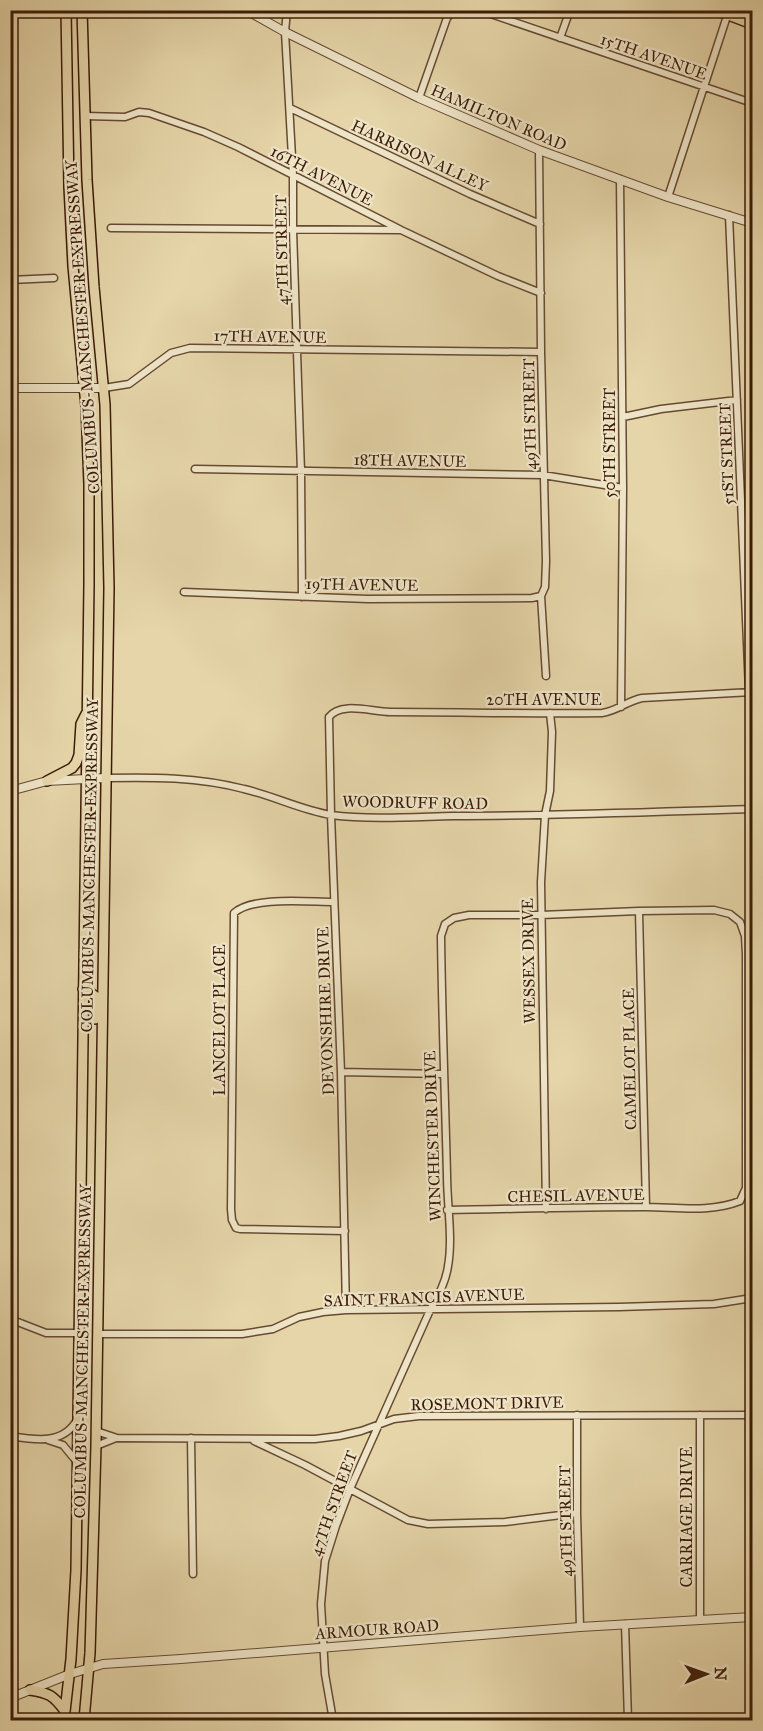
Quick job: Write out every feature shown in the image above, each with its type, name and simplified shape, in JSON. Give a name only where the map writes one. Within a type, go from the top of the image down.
[{"type":"main road","name":"COLUMBUS-MANCHESTER EXPRESSWAY","points":[[64,1716],[70,1674],[76,1576],[89,485],[85,388],[69,187],[66,10]]},
{"type":"main road","name":"COLUMBUS-MANCHESTER EXPRESSWAY","points":[[82,10],[94,288],[104,388],[109,588],[96,1446],[90,1668],[84,1720]]},
{"type":"main road","points":[[715,10],[729,13],[753,24]]},
{"type":"main road","points":[[47,781],[72,768],[76,763],[80,755],[81,724],[88,712]]},
{"type":"main road","points":[[83,989],[95,996],[96,1048],[101,1060]]},
{"type":"main road","points":[[30,1690],[47,1693],[56,1698],[64,1716]]},
{"type":"street","name":"HAMILTON ROAD","points":[[246,10],[285,32],[418,98],[539,150],[668,196],[753,223]]},
{"type":"street","name":"47TH STREET","points":[[287,10],[285,32],[293,175],[302,597]]},
{"type":"street","points":[[418,98],[447,18],[454,10]]},
{"type":"street","name":"15TH AVENUE","points":[[479,10],[753,103]]},
{"type":"street","points":[[560,38],[570,10]]},
{"type":"street","points":[[668,196],[729,13]]},
{"type":"street","name":"HARRISON ALLEY","points":[[290,108],[470,194],[540,224]]},
{"type":"street","name":"16TH AVENUE","points":[[85,116],[125,117],[139,112],[149,113],[238,147],[401,230],[498,276],[541,293]]},
{"type":"street","name":"49TH STREET","points":[[539,150],[545,587],[541,596],[546,676]]},
{"type":"street","name":"50TH STREET","points":[[620,179],[623,417],[621,707]]},
{"type":"street","name":"51ST STREET","points":[[729,215],[751,692]]},
{"type":"street","points":[[111,228],[401,230]]},
{"type":"street","points":[[10,280],[54,278]]},
{"type":"street","name":"17TH AVENUE","points":[[10,388],[104,388],[129,384],[162,358],[181,349],[208,347],[297,351],[541,352]]},
{"type":"street","points":[[623,417],[661,409],[737,400]]},
{"type":"street","name":"18TH AVENUE","points":[[195,470],[543,475],[623,488]]},
{"type":"street","name":"19TH AVENUE","points":[[183,592],[302,597],[491,599],[541,596]]},
{"type":"street","name":"20TH AVENUE","points":[[332,713],[346,709],[387,712],[602,713],[612,712],[630,701],[642,698],[751,692]]},
{"type":"street","name":"DEVONSHIRE DRIVE","points":[[332,713],[329,717],[328,728],[341,1072],[346,1310]]},
{"type":"street","name":"WESSEX DRIVE","points":[[546,1209],[541,882],[545,815],[550,791],[552,732],[550,713]]},
{"type":"street","name":"WOODRUFF ROAD","points":[[10,791],[47,781],[162,777],[211,781],[254,791],[302,808],[331,814],[370,817],[753,809]]},
{"type":"street","name":"LANCELOT PLACE","points":[[334,902],[251,905],[241,907],[234,913],[231,1209],[232,1220],[236,1228],[345,1231]]},
{"type":"street","name":"CHESIL AVENUE","points":[[447,1210],[705,1208],[727,1206],[740,1201],[746,1188],[745,936],[740,922],[730,914],[714,910],[639,911]]},
{"type":"street","points":[[541,915],[639,911]]},
{"type":"street","name":"CAMELOT PLACE","points":[[639,911],[646,1207]]},
{"type":"street","name":"WINCHESTER DRIVE","points":[[431,1308],[441,1293],[448,1266],[450,1243],[443,1074],[441,936],[445,924],[454,918],[469,915],[541,915]]},
{"type":"street","points":[[341,1072],[443,1074]]},
{"type":"street","name":"SAINT FRANCIS AVENUE","points":[[98,1334],[242,1334],[273,1329],[299,1317],[346,1310],[714,1304],[753,1298]]},
{"type":"street","name":"47TH STREET","points":[[333,1720],[325,1674],[321,1604],[325,1562],[350,1489],[431,1308]]},
{"type":"street","points":[[10,1319],[46,1333],[79,1333]]},
{"type":"street","name":"49TH STREET","points":[[577,1415],[580,1626]]},
{"type":"street","name":"CARRIAGE DRIVE","points":[[700,1415],[700,1618]]},
{"type":"street","name":"ROSEMONT DRIVE","points":[[96,1431],[117,1438],[315,1439],[362,1431],[378,1423],[394,1419],[419,1416],[753,1415]]},
{"type":"street","points":[[45,1439],[64,1435],[73,1428],[77,1419]]},
{"type":"street","points":[[10,1436],[45,1439],[63,1445],[76,1462]]},
{"type":"street","name":"ROSEMONT DRIVE","points":[[96,1446],[117,1438]]},
{"type":"street","points":[[191,1438],[193,1574]]},
{"type":"street","points":[[251,1439],[408,1520],[428,1524],[505,1522],[577,1513]]},
{"type":"street","name":"ARMOUR ROAD","points":[[10,1698],[70,1674],[103,1664],[120,1662],[580,1626],[753,1617]]},
{"type":"street","points":[[625,1624],[628,1720]]}]
